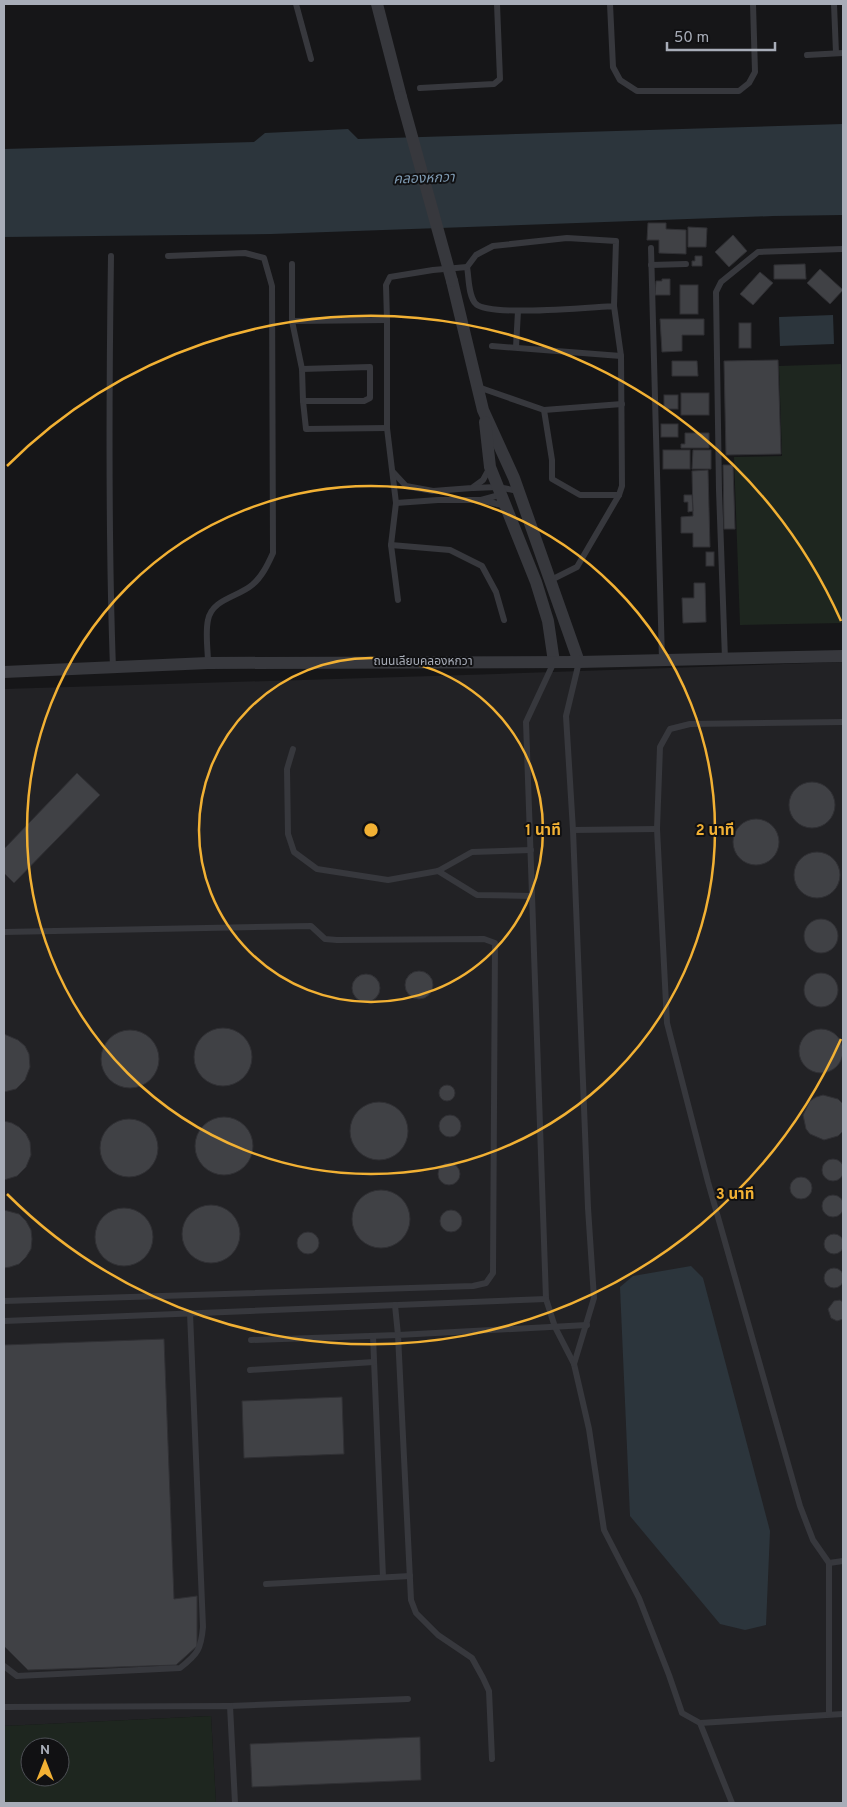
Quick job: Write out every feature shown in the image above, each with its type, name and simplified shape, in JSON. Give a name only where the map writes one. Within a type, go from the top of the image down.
[{"type":"street","points":[[377,4],[452,281],[476,386],[484,410],[519,491],[579,662]]},
{"type":"street","points":[[484,410],[490,467],[536,582],[548,621],[554,662]]},
{"type":"street","name":"ถนนเลียบคลองหกวา","points":[[4,672],[208,663],[579,662],[843,656]]},
{"type":"lane","points":[[296,4],[311,59]]},
{"type":"lane","points":[[420,88],[494,84],[500,79],[497,4]]},
{"type":"lane","points":[[610,4],[613,67],[620,80],[637,91],[738,91],[749,83],[755,72],[753,4]]},
{"type":"lane","points":[[834,4],[836,53]]},
{"type":"lane","points":[[807,55],[843,53]]},
{"type":"lane","points":[[536,582],[552,581],[576,567],[619,495],[622,486],[621,356],[614,306],[616,241],[567,238],[493,246],[476,255],[468,267],[473,300],[478,306],[488,310],[518,311],[614,306]]},
{"type":"lane","points":[[651,248],[662,660]]},
{"type":"lane","points":[[725,659],[719,490],[716,292],[721,282],[758,252],[843,249]]},
{"type":"lane","points":[[168,256],[245,253],[264,258],[272,286],[273,553],[265,570],[253,585],[212,609],[208,620],[208,663]]},
{"type":"lane","points":[[111,256],[109,409],[110,586],[113,668]]},
{"type":"lane","points":[[292,264],[292,321],[302,369],[306,429],[387,428]]},
{"type":"lane","points":[[651,265],[686,264]]},
{"type":"lane","points":[[398,600],[391,545],[396,503],[387,428],[386,285],[390,277],[468,267]]},
{"type":"lane","points":[[516,347],[518,311]]},
{"type":"lane","points":[[292,321],[387,320]]},
{"type":"lane","points":[[492,346],[621,356]]},
{"type":"lane","points":[[302,369],[370,367],[370,398],[364,401],[303,401]]},
{"type":"lane","points":[[476,386],[544,410],[622,404]]},
{"type":"lane","points":[[544,410],[552,460],[552,479],[580,495],[619,495]]},
{"type":"lane","points":[[472,488],[483,480],[490,467]]},
{"type":"lane","points":[[392,471],[406,486],[433,491],[472,488],[519,491]]},
{"type":"lane","points":[[481,500],[500,491]]},
{"type":"lane","points":[[396,503],[438,500],[481,500],[506,506]]},
{"type":"lane","points":[[391,545],[450,550],[482,566],[496,592],[504,620]]},
{"type":"lane","points":[[554,662],[526,722],[546,1299],[555,1327],[574,1364],[589,1429],[604,1530],[638,1598],[682,1713],[700,1723],[843,1714]]},
{"type":"lane","points":[[574,1364],[594,1298],[588,1208],[573,830],[566,716],[579,662]]},
{"type":"lane","points":[[828,1714],[830,1563],[814,1540],[800,1506],[708,1182],[667,1023],[657,828],[660,747],[670,730],[690,724],[843,722]]},
{"type":"lane","points":[[292,749],[287,769],[288,834],[294,852],[317,869],[388,880],[438,871],[472,852],[531,850]]},
{"type":"lane","points":[[573,830],[657,828]]},
{"type":"lane","points":[[438,871],[477,895],[532,896]]},
{"type":"lane","points":[[4,932],[311,926],[326,939],[484,939],[495,943],[492,1273],[486,1282],[473,1286],[4,1301]]},
{"type":"lane","points":[[4,1321],[546,1299]]},
{"type":"lane","points":[[395,1305],[411,1600],[416,1614],[438,1635],[472,1658],[484,1678],[489,1691],[492,1759]]},
{"type":"lane","points":[[4,1666],[17,1676],[180,1668],[194,1658],[201,1646],[203,1627],[190,1313]]},
{"type":"lane","points":[[251,1340],[398,1335],[587,1325]]},
{"type":"lane","points":[[373,1336],[383,1577]]},
{"type":"lane","points":[[250,1370],[374,1362]]},
{"type":"lane","points":[[830,1563],[843,1561]]},
{"type":"lane","points":[[266,1584],[410,1576]]},
{"type":"lane","points":[[4,1707],[230,1706],[408,1699]]},
{"type":"lane","points":[[230,1706],[235,1803]]},
{"type":"lane","points":[[700,1723],[732,1803]]},
{"type":"shaded area","points":[[841,364],[843,623],[740,625],[734,457],[782,456],[779,366]]},
{"type":"shaded area","points":[[843,662],[843,1803],[216,1803],[211,1716],[4,1726],[4,689]]},
{"type":"shaded area","points":[[211,1716],[216,1803],[4,1803],[4,1726]]},
{"type":"water","name":"คลองหกวา","points":[[843,124],[843,215],[271,234],[4,237],[4,149],[254,142],[265,133],[348,129],[358,139]]},
{"type":"water","points":[[833,315],[834,344],[780,346],[779,317]]},
{"type":"water","points":[[691,1266],[703,1278],[770,1531],[766,1625],[745,1630],[720,1624],[630,1516],[620,1287],[633,1276]]},
{"type":"building","points":[[648,223],[666,223],[666,229],[686,230],[686,254],[659,253],[659,240],[647,240]]},
{"type":"building","points":[[688,227],[707,228],[706,247],[688,247]]},
{"type":"building","points":[[733,235],[747,251],[729,267],[715,252]]},
{"type":"building","points":[[695,256],[702,256],[702,266],[692,266]]},
{"type":"building","points":[[805,264],[806,279],[774,279],[774,265]]},
{"type":"building","points":[[820,269],[843,290],[830,304],[807,283]]},
{"type":"building","points":[[760,272],[773,283],[753,305],[740,294]]},
{"type":"building","points":[[662,279],[670,279],[670,295],[655,295],[656,281],[662,281]]},
{"type":"building","points":[[680,285],[698,285],[698,314],[680,314]]},
{"type":"building","points":[[660,319],[704,319],[704,335],[682,335],[682,351],[662,352]]},
{"type":"building","points":[[739,323],[751,323],[751,348],[739,348]]},
{"type":"building","points":[[778,360],[781,454],[726,455],[724,361]]},
{"type":"building","points":[[672,361],[697,361],[698,376],[672,376]]},
{"type":"building","points":[[681,393],[709,393],[709,415],[681,415]]},
{"type":"building","points":[[664,395],[678,395],[678,409],[664,409]]},
{"type":"building","points":[[661,424],[678,424],[678,437],[661,437]]},
{"type":"building","points":[[685,433],[709,433],[709,448],[681,448],[681,444],[685,444]]},
{"type":"building","points":[[663,450],[690,450],[690,469],[663,469]]},
{"type":"building","points":[[693,450],[711,450],[711,469],[692,469]]},
{"type":"building","points":[[723,465],[733,465],[735,529],[724,529]]},
{"type":"building","points":[[708,470],[710,547],[693,547],[693,533],[681,533],[681,517],[693,516],[692,471]]},
{"type":"building","points":[[684,495],[692,495],[693,511],[688,512],[688,502],[684,502]]},
{"type":"building","points":[[706,552],[714,552],[714,566],[706,566]]},
{"type":"building","points":[[694,583],[705,583],[706,622],[683,623],[682,598],[694,598]]},
{"type":"building","points":[[77,773],[100,795],[14,883],[4,873],[4,849]]},
{"type":"building","points":[[812,782],[825,786],[831,792],[835,805],[831,818],[825,824],[812,828],[799,824],[793,818],[789,805],[793,792],[799,786]]},
{"type":"building","points":[[756,819],[769,823],[775,829],[779,842],[775,855],[769,861],[756,865],[743,861],[737,855],[733,842],[737,829],[743,823]]},
{"type":"building","points":[[817,852],[830,856],[836,862],[840,875],[836,888],[830,894],[817,898],[804,894],[798,888],[794,875],[798,862],[804,856]]},
{"type":"building","points":[[821,919],[833,924],[838,936],[833,948],[821,953],[809,948],[804,936],[809,924]]},
{"type":"building","points":[[419,971],[429,975],[433,985],[429,995],[419,999],[409,995],[405,985],[409,975]]},
{"type":"building","points":[[821,973],[833,978],[838,990],[833,1002],[821,1007],[809,1002],[804,990],[809,978]]},
{"type":"building","points":[[366,974],[376,978],[380,988],[376,998],[366,1002],[356,998],[352,988],[356,978]]},
{"type":"building","points":[[217,1028],[229,1028],[244,1036],[252,1051],[252,1063],[244,1078],[229,1086],[217,1086],[202,1078],[194,1063],[194,1051],[202,1036]]},
{"type":"building","points":[[825,1029],[837,1035],[842,1042],[842,1060],[837,1067],[830,1072],[817,1073],[809,1070],[802,1063],[799,1047],[802,1039],[809,1032]]},
{"type":"building","points":[[124,1030],[136,1030],[151,1038],[159,1053],[159,1065],[151,1080],[136,1088],[124,1088],[109,1080],[101,1065],[101,1053],[109,1038]]},
{"type":"building","points":[[4,1034],[18,1040],[25,1046],[29,1054],[30,1067],[25,1080],[16,1089],[4,1092]]},
{"type":"building","points":[[447,1085],[453,1087],[455,1093],[453,1099],[447,1101],[441,1099],[439,1093],[441,1087]]},
{"type":"building","points":[[823,1095],[838,1099],[843,1104],[843,1131],[838,1136],[824,1140],[810,1134],[806,1129],[803,1115],[810,1101]]},
{"type":"building","points":[[373,1102],[385,1102],[400,1110],[408,1125],[408,1137],[400,1152],[385,1160],[373,1160],[358,1152],[350,1137],[350,1125],[358,1110]]},
{"type":"building","points":[[450,1115],[458,1118],[461,1126],[458,1134],[450,1137],[442,1134],[439,1126],[442,1118]]},
{"type":"building","points":[[218,1117],[230,1117],[245,1125],[253,1140],[253,1152],[245,1167],[230,1175],[218,1175],[203,1167],[195,1152],[195,1140],[203,1125]]},
{"type":"building","points":[[123,1119],[135,1119],[150,1127],[158,1142],[158,1154],[150,1169],[135,1177],[123,1177],[108,1169],[100,1154],[100,1142],[108,1127]]},
{"type":"building","points":[[4,1121],[19,1127],[26,1134],[30,1142],[31,1155],[26,1167],[17,1176],[4,1180]]},
{"type":"building","points":[[833,1159],[841,1162],[844,1170],[841,1178],[833,1181],[825,1178],[822,1170],[825,1162]]},
{"type":"building","points":[[449,1163],[457,1166],[460,1174],[457,1182],[449,1185],[441,1182],[438,1174],[441,1166]]},
{"type":"building","points":[[801,1177],[809,1180],[812,1188],[809,1196],[801,1199],[793,1196],[790,1188],[793,1180]]},
{"type":"building","points":[[375,1190],[387,1190],[402,1198],[410,1213],[410,1225],[402,1240],[387,1248],[375,1248],[360,1240],[352,1225],[352,1213],[360,1198]]},
{"type":"building","points":[[833,1195],[841,1198],[844,1206],[841,1214],[833,1217],[825,1214],[822,1206],[825,1198]]},
{"type":"building","points":[[205,1205],[217,1205],[232,1213],[240,1228],[240,1240],[232,1255],[217,1263],[205,1263],[190,1255],[182,1240],[182,1228],[190,1213]]},
{"type":"building","points":[[118,1208],[130,1208],[145,1216],[153,1231],[153,1243],[145,1258],[130,1266],[118,1266],[103,1258],[95,1243],[95,1231],[103,1216]]},
{"type":"building","points":[[4,1210],[19,1214],[26,1221],[31,1230],[32,1239],[31,1249],[26,1257],[19,1264],[4,1268]]},
{"type":"building","points":[[451,1210],[459,1213],[462,1221],[459,1229],[451,1232],[443,1229],[440,1221],[443,1213]]},
{"type":"building","points":[[308,1232],[316,1235],[319,1243],[316,1251],[308,1254],[300,1251],[297,1243],[300,1235]]},
{"type":"building","points":[[830,1234],[838,1234],[844,1240],[844,1248],[838,1254],[830,1254],[824,1248],[824,1240]]},
{"type":"building","points":[[834,1268],[841,1271],[844,1278],[841,1285],[834,1288],[827,1285],[824,1278],[827,1271]]},
{"type":"building","points":[[840,1300],[843,1302],[843,1319],[837,1321],[831,1318],[828,1309],[834,1301]]},
{"type":"building","points":[[164,1339],[174,1599],[197,1596],[197,1646],[176,1665],[28,1670],[4,1646],[4,1345]]},
{"type":"building","points":[[342,1397],[344,1454],[244,1458],[242,1401]]},
{"type":"building","points":[[420,1737],[421,1780],[252,1787],[250,1744]]}]
